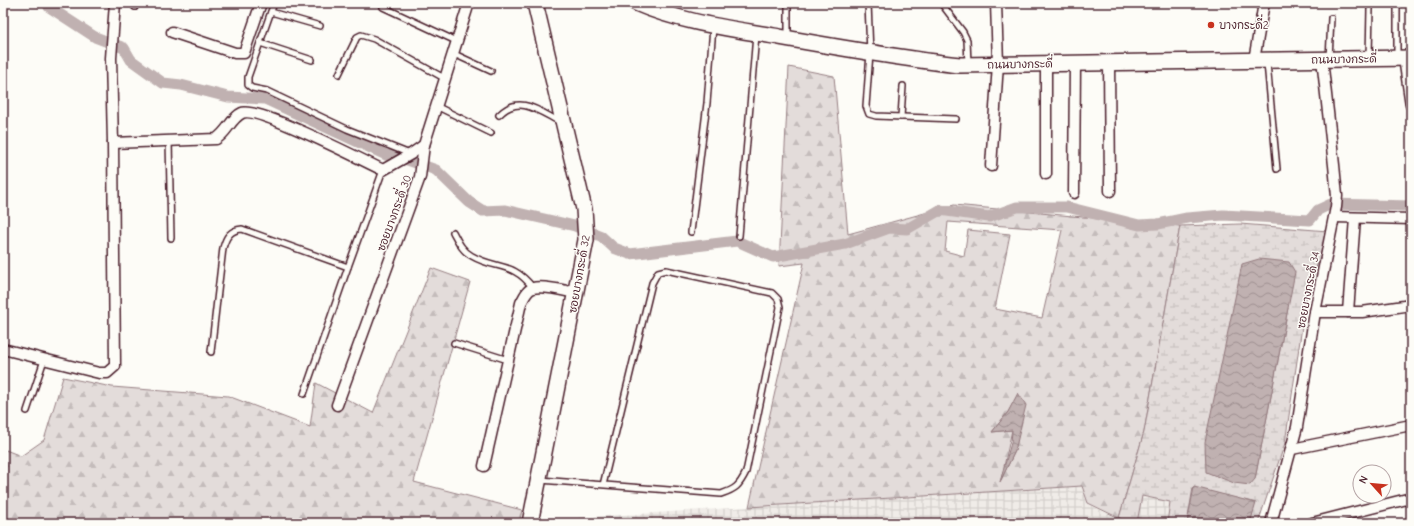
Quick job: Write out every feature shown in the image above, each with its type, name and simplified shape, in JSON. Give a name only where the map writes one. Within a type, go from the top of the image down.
[{"type":"street","points":[[3,349],[99,372],[107,372],[115,366],[111,58],[115,3]]},
{"type":"street","points":[[172,32],[234,53],[244,53],[261,3]]},
{"type":"street","name":"ซอยบางกระดี่ 30","points":[[337,405],[420,174],[424,145],[456,40],[469,3]]},
{"type":"street","name":"ซอยบางกระดี่ 32","points":[[530,523],[576,293],[586,233],[584,209],[536,3]]},
{"type":"street","name":"ถนนบางกระดี่","points":[[636,3],[653,11],[756,33],[908,60],[968,65],[1074,62],[1404,58]]},
{"type":"street","points":[[991,166],[998,64],[996,3]]},
{"type":"street","points":[[1260,60],[1264,3]]},
{"type":"street","points":[[1404,58],[1411,105]]},
{"type":"street","name":"ซอยบางกระดี่ 34","points":[[1271,523],[1292,449],[1301,404],[1315,312],[1336,212],[1337,196],[1325,59]]},
{"type":"street","points":[[1074,62],[1074,193]]},
{"type":"street","points":[[1109,62],[1110,192]]},
{"type":"street","points":[[1046,63],[1046,174]]},
{"type":"street","points":[[113,143],[216,139],[222,136],[238,116],[242,113],[250,112],[272,119],[383,170],[397,163],[424,145]]},
{"type":"street","points":[[1336,212],[1355,218],[1411,219]]},
{"type":"street","points":[[1348,312],[1355,218]]},
{"type":"street","points":[[484,466],[521,303],[527,292],[533,288],[541,287],[576,293]]},
{"type":"street","points":[[1315,312],[1388,310],[1411,306]]},
{"type":"street","points":[[1292,449],[1411,425]]},
{"type":"street","points":[[1312,523],[1411,498]]},
{"type":"lane","points":[[274,3],[248,77],[248,85],[252,88],[267,91],[347,129],[411,154]]},
{"type":"lane","points":[[788,3],[788,38]]},
{"type":"lane","points":[[868,3],[870,53],[866,106],[869,114],[876,116],[956,119]]},
{"type":"lane","points":[[941,3],[967,40],[968,65]]},
{"type":"lane","points":[[1397,3],[1404,58]]},
{"type":"lane","points":[[383,7],[456,40]]},
{"type":"lane","points":[[1369,58],[1370,8]]},
{"type":"lane","points":[[271,12],[320,26]]},
{"type":"lane","points":[[1325,59],[1331,18]]},
{"type":"lane","points":[[691,232],[708,103],[714,25]]},
{"type":"lane","points":[[739,236],[756,33]]},
{"type":"lane","points":[[339,74],[357,37],[361,34],[374,39],[444,78]]},
{"type":"lane","points":[[260,43],[312,60]]},
{"type":"lane","points":[[452,53],[491,71]]},
{"type":"lane","points":[[1260,60],[1277,169]]},
{"type":"lane","points":[[901,117],[903,86]]},
{"type":"lane","points":[[498,115],[511,105],[520,104],[563,123]]},
{"type":"lane","points":[[436,106],[491,133]]},
{"type":"lane","points":[[170,140],[171,238]]},
{"type":"lane","points":[[304,394],[383,170]]},
{"type":"lane","points":[[211,352],[223,248],[226,239],[235,230],[242,229],[262,235],[348,267]]},
{"type":"lane","points":[[453,232],[460,245],[472,256],[510,268],[519,273],[533,288]]},
{"type":"lane","points":[[539,480],[603,485],[721,494],[734,489],[742,481],[746,472],[780,307],[778,299],[772,293],[666,270],[658,272],[652,283],[603,485]]},
{"type":"lane","points":[[454,343],[508,360]]},
{"type":"lane","points":[[27,411],[44,360]]},
{"type":"shaded area","points":[[1082,486],[1088,504],[1128,523],[544,523],[544,520]]},
{"type":"shaded area","points":[[1142,496],[1170,502],[1167,523],[1137,523]]},
{"type":"green space","points":[[789,67],[834,76],[848,234],[954,205],[1180,226],[1144,432],[1119,518],[1088,503],[1082,486],[749,507],[804,263],[779,266]],"holes":[[[948,222],[1062,230],[1042,318],[995,309],[1010,234],[968,230],[964,256],[945,251]],[[1018,394],[1015,451],[1001,480],[1012,430],[992,432],[1008,412]]]},
{"type":"green space","points":[[1240,224],[1328,231],[1306,299],[1285,443],[1258,523],[1250,523],[1255,503],[1193,488],[1187,523],[1167,523],[1170,502],[1142,496],[1137,523],[1128,523],[1119,518],[1144,432],[1180,226]],"holes":[[[1288,308],[1255,479],[1207,472]]]},
{"type":"green space","points":[[431,268],[470,282],[414,482],[522,510],[519,523],[3,523],[3,449],[21,456],[44,440],[63,377],[112,387],[228,396],[310,427],[316,383],[373,413]]},
{"type":"water","points":[[1259,259],[1289,262],[1295,272],[1255,479],[1250,485],[1234,483],[1206,472],[1205,442],[1242,264]]},
{"type":"water","points":[[1018,393],[1026,405],[1015,451],[1000,482],[1011,443],[1012,430],[992,432],[1008,412]]},
{"type":"water","points":[[1194,487],[1256,503],[1250,523],[1187,523]]},
{"type":"waterway","points":[[49,7],[95,37],[124,48],[131,60],[163,83],[181,85],[228,97],[265,99],[386,155],[402,158],[436,170],[469,202],[483,211],[505,210],[575,226],[601,236],[614,248],[630,254],[737,241],[773,257],[845,244],[889,228],[907,229],[940,210],[989,217],[1017,207],[1067,207],[1139,225],[1158,224],[1187,218],[1223,215],[1310,220],[1318,210],[1331,204],[1411,206]]},
{"type":"place","name":"บางกระดี่2","points":[[1211,25]]}]
